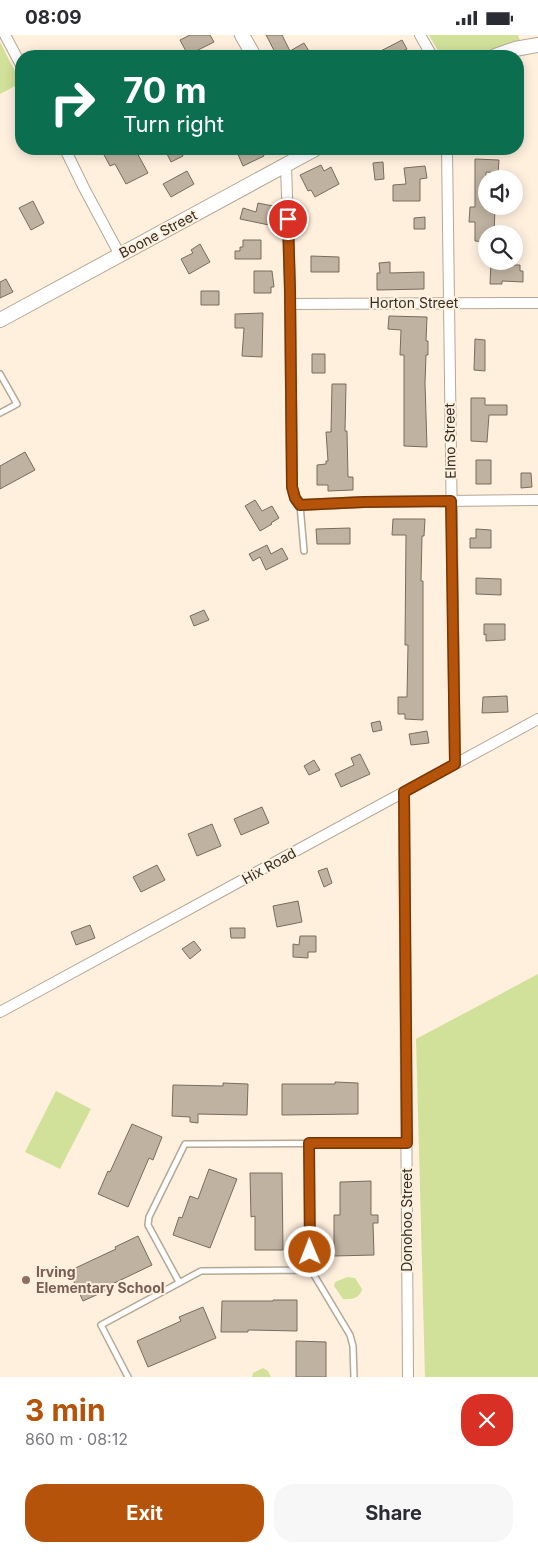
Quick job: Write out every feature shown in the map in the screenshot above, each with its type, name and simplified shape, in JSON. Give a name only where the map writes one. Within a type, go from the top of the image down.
[{"type":"street","points":[[5,35],[15,54]]},
{"type":"street","points":[[242,35],[251,50]]},
{"type":"street","points":[[420,35],[429,50]]},
{"type":"street","points":[[518,50],[538,45]]},
{"type":"street","points":[[67,155],[120,255]]},
{"type":"street","name":"Boone Street","points":[[0,321],[301,155]]},
{"type":"street","name":"Elmo Street","points":[[446,155],[455,764]]},
{"type":"street","points":[[286,165],[292,487],[295,498],[300,505],[364,502],[538,500]]},
{"type":"street","name":"Horton Street","points":[[290,304],[538,303]]},
{"type":"street","name":"Hix Road","points":[[0,1012],[538,719]]},
{"type":"street","name":"Donohoo Street","points":[[404,792],[408,1377]]},
{"type":"street","points":[[382,1143],[407,1143]]},
{"type":"lane","points":[[0,374],[17,404],[0,413]]},
{"type":"lane","points":[[300,505],[304,551]]},
{"type":"lane","points":[[309,1143],[310,1271],[350,1335],[354,1346],[354,1377]]},
{"type":"lane","points":[[179,1282],[148,1225],[149,1217],[185,1144],[382,1143]]},
{"type":"lane","points":[[128,1377],[100,1325],[201,1271],[310,1271]]},
{"type":"green space","points":[[429,35],[518,35],[520,40],[491,50],[438,50]]},
{"type":"green space","points":[[0,42],[15,71],[15,86],[0,94]]},
{"type":"green space","points":[[538,974],[538,1377],[425,1377],[416,1039]]},
{"type":"green space","points":[[56,1091],[91,1109],[60,1169],[25,1152]]},
{"type":"green space","points":[[347,1277],[355,1278],[362,1289],[355,1298],[343,1299],[334,1286],[335,1282]]},
{"type":"green space","points":[[263,1368],[268,1371],[271,1377],[252,1377],[253,1373]]},
{"type":"building","points":[[190,35],[210,35],[214,42],[198,50],[185,50],[180,40]]},
{"type":"building","points":[[266,35],[282,35],[290,50],[274,50]]},
{"type":"building","points":[[402,40],[407,49],[405,50],[383,50]]},
{"type":"building","points":[[304,43],[308,50],[292,50]]},
{"type":"building","points":[[104,155],[138,155],[148,173],[126,184],[115,164],[110,166]]},
{"type":"building","points":[[168,155],[183,155],[183,156],[171,162]]},
{"type":"building","points":[[238,155],[264,155],[264,156],[243,166]]},
{"type":"building","points":[[475,159],[499,160],[498,170],[478,170],[478,215],[495,215],[494,225],[478,225],[478,241],[475,241],[475,222],[469,222],[470,207],[475,207]]},
{"type":"building","points":[[383,162],[384,179],[375,180],[373,163]]},
{"type":"building","points":[[321,165],[324,171],[331,167],[339,184],[315,197],[311,190],[308,191],[300,175]]},
{"type":"building","points":[[425,166],[427,178],[420,179],[420,201],[393,201],[393,185],[406,184],[404,168]]},
{"type":"building","points":[[187,171],[194,184],[171,197],[163,184]]},
{"type":"building","points":[[33,201],[44,223],[31,230],[19,208]]},
{"type":"building","points":[[258,203],[273,206],[269,225],[240,219],[243,208],[256,212]]},
{"type":"building","points":[[425,217],[425,229],[414,229],[414,218]]},
{"type":"building","points":[[243,240],[261,240],[261,259],[235,259],[235,251],[240,251],[240,247],[243,247]]},
{"type":"building","points":[[200,244],[210,262],[189,274],[181,259],[193,253],[191,250]]},
{"type":"building","points":[[311,256],[339,257],[339,272],[311,272]]},
{"type":"building","points":[[390,262],[390,273],[424,272],[424,289],[377,290],[377,273],[380,273],[379,263]]},
{"type":"building","points":[[491,270],[523,271],[523,282],[502,281],[502,284],[490,284]]},
{"type":"building","points":[[254,271],[272,271],[274,287],[271,287],[271,293],[254,293]]},
{"type":"building","points":[[6,279],[13,292],[0,298],[0,282]]},
{"type":"building","points":[[201,291],[219,291],[219,305],[201,305]]},
{"type":"building","points":[[263,313],[262,357],[242,356],[244,328],[235,328],[235,314]]},
{"type":"building","points":[[389,316],[427,317],[426,341],[428,341],[428,355],[426,355],[425,383],[427,447],[404,446],[404,355],[400,355],[401,330],[388,329]]},
{"type":"building","points":[[475,339],[485,340],[485,371],[474,370]]},
{"type":"building","points":[[312,354],[325,354],[325,373],[312,373]]},
{"type":"building","points":[[332,384],[346,384],[345,431],[347,431],[348,477],[353,477],[353,490],[328,491],[328,485],[317,485],[317,465],[326,464],[326,461],[328,461],[326,432],[331,432]]},
{"type":"building","points":[[471,398],[485,398],[485,405],[507,405],[507,415],[489,415],[487,442],[471,441]]},
{"type":"building","points":[[25,452],[35,470],[0,489],[0,466]]},
{"type":"building","points":[[476,460],[491,460],[491,484],[476,484]]},
{"type":"building","points":[[521,473],[531,473],[532,487],[521,488]]},
{"type":"building","points":[[255,500],[262,511],[272,506],[279,518],[260,531],[245,506]]},
{"type":"building","points":[[393,519],[425,519],[424,536],[422,536],[421,581],[423,581],[423,720],[405,719],[405,714],[398,714],[398,697],[407,697],[408,645],[405,645],[406,535],[392,535]]},
{"type":"building","points":[[350,528],[350,544],[317,544],[316,529]]},
{"type":"building","points":[[476,529],[491,530],[491,548],[470,548],[470,538],[476,538]]},
{"type":"building","points":[[267,545],[271,554],[282,548],[288,559],[266,570],[260,557],[253,561],[249,554]]},
{"type":"building","points":[[476,578],[501,579],[501,595],[476,594]]},
{"type":"building","points":[[204,610],[209,620],[194,626],[190,616]]},
{"type":"building","points":[[484,624],[505,624],[505,640],[486,641]]},
{"type":"building","points":[[507,696],[508,712],[482,713],[483,697]]},
{"type":"building","points":[[380,721],[382,730],[373,732],[371,723]]},
{"type":"building","points":[[427,731],[429,743],[411,745],[409,734]]},
{"type":"building","points":[[360,754],[370,774],[341,787],[335,774],[354,765],[351,758]]},
{"type":"building","points":[[314,760],[320,770],[309,775],[304,766]]},
{"type":"building","points":[[262,807],[269,823],[241,835],[234,819]]},
{"type":"building","points":[[212,824],[221,846],[197,856],[188,834]]},
{"type":"building","points":[[157,865],[165,880],[141,892],[133,877]]},
{"type":"building","points":[[327,868],[332,883],[324,887],[318,871]]},
{"type":"building","points":[[298,901],[302,922],[277,927],[273,906]]},
{"type":"building","points":[[90,925],[95,938],[76,945],[71,932]]},
{"type":"building","points":[[230,928],[245,928],[245,938],[231,938]]},
{"type":"building","points":[[300,936],[316,936],[316,952],[308,952],[308,958],[293,957],[293,944],[299,945]]},
{"type":"building","points":[[194,941],[201,950],[190,959],[182,949]]},
{"type":"building","points":[[335,1082],[358,1083],[358,1114],[282,1115],[282,1084],[335,1084]]},
{"type":"building","points":[[223,1083],[248,1084],[247,1115],[198,1114],[198,1123],[190,1122],[190,1117],[172,1116],[173,1085],[223,1086]]},
{"type":"building","points":[[132,1124],[162,1137],[153,1160],[149,1158],[128,1207],[98,1194]]},
{"type":"building","points":[[209,1169],[237,1179],[210,1248],[173,1235],[179,1217],[182,1218],[190,1196],[198,1199]]},
{"type":"building","points":[[250,1173],[282,1173],[283,1250],[255,1250],[255,1216],[251,1217]]},
{"type":"building","points":[[371,1181],[371,1215],[378,1215],[378,1223],[373,1223],[374,1255],[334,1256],[334,1215],[340,1215],[340,1182]]},
{"type":"building","points":[[138,1236],[152,1265],[104,1288],[105,1291],[83,1301],[69,1271],[116,1249],[115,1247]]},
{"type":"building","points":[[297,1300],[297,1331],[248,1330],[248,1332],[221,1332],[222,1301]]},
{"type":"building","points":[[203,1307],[216,1338],[148,1367],[137,1341],[181,1321],[179,1317]]},
{"type":"building","points":[[296,1341],[326,1342],[326,1377],[296,1377]]},
{"type":"place","name":"Irving Elementary School","points":[[26,1280]]},
{"type":"route","points":[[288,219],[292,487],[295,498],[300,505],[451,501],[455,764],[404,792],[407,1143],[309,1143],[310,1252]]}]
